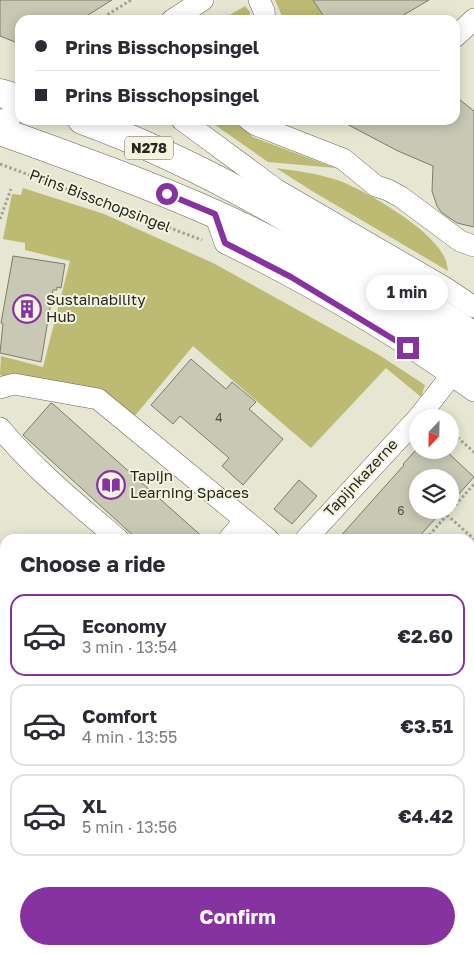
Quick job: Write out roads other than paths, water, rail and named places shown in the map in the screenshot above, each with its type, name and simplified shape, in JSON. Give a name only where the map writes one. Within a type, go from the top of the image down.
[{"type":"main road","points":[[0,92],[15,96]]},
{"type":"main road","name":"N278","points":[[94,125],[192,166],[302,227],[474,336]]},
{"type":"main road","name":"Prins Bisschopsingel","points":[[0,131],[139,183],[215,214],[280,246],[396,314],[463,370]]},
{"type":"street","points":[[180,15],[203,0]]},
{"type":"street","points":[[258,0],[264,15]]},
{"type":"street","points":[[460,32],[474,19]]},
{"type":"street","points":[[0,122],[15,113]]},
{"type":"street","points":[[189,125],[287,196],[371,244],[474,307]]},
{"type":"street","points":[[256,125],[343,159],[376,186],[401,197],[460,241],[474,246]]},
{"type":"street","points":[[287,196],[302,227]]},
{"type":"street","name":"Prins Bisschopsingel","points":[[463,370],[474,391]]},
{"type":"street","name":"Tapijnkazerne","points":[[426,409],[463,370]]},
{"type":"street","points":[[0,388],[14,384],[98,399],[262,534]]},
{"type":"street","points":[[0,428],[23,454],[112,534]]},
{"type":"street","name":"Tapijnkazerne","points":[[311,534],[409,428]]},
{"type":"street","points":[[233,534],[245,520]]},
{"type":"place","name":"Sustainability Hub","points":[[27,309]]},
{"type":"place","name":"Tapijn Learning Spaces","points":[[111,485]]}]
